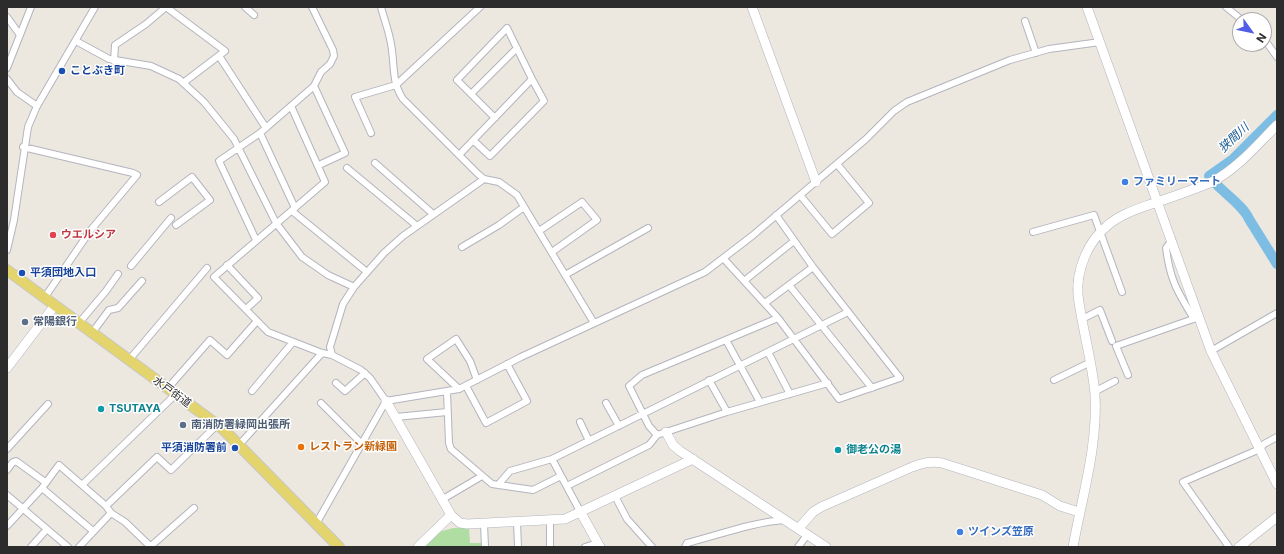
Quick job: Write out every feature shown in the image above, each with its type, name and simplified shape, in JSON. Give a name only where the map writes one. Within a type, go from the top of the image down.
[{"type":"main road","name":"水戸街道","points":[[7,271],[217,425],[239,445],[339,547]]},
{"type":"street","points":[[7,68],[31,7]]},
{"type":"street","points":[[7,250],[14,220],[23,147],[28,127],[37,106],[95,7]]},
{"type":"street","points":[[114,61],[115,45],[146,24],[166,7],[225,51],[183,83]]},
{"type":"street","points":[[245,7],[254,15]]},
{"type":"street","points":[[256,240],[219,161],[266,128],[314,86],[321,72],[330,64],[334,56],[333,50],[312,7]]},
{"type":"street","points":[[381,7],[391,41],[396,85],[403,98],[484,179],[499,182],[517,195],[594,323]]},
{"type":"street","points":[[371,133],[355,97],[396,85],[480,7]]},
{"type":"street","points":[[752,7],[816,182]]},
{"type":"street","points":[[1087,7],[1172,240],[1197,318],[1211,351],[1277,484]]},
{"type":"street","points":[[7,17],[20,35]]},
{"type":"street","points":[[1025,21],[1036,53]]},
{"type":"street","points":[[474,141],[490,156],[544,101],[532,80],[507,28],[457,80],[495,118]]},
{"type":"street","points":[[76,41],[114,61],[151,66],[174,76],[183,83],[204,102],[239,148],[276,223],[302,257],[328,275],[354,287]]},
{"type":"street","points":[[386,401],[459,389],[507,364],[705,272],[724,259],[816,182],[866,139],[894,111],[907,102],[1010,60],[1069,45],[1100,42]]},
{"type":"street","points":[[471,94],[517,48]]},
{"type":"street","points":[[219,56],[266,128]]},
{"type":"street","points":[[7,79],[17,92],[37,106]]},
{"type":"street","points":[[459,155],[532,80]]},
{"type":"street","points":[[314,86],[345,153],[319,166]]},
{"type":"street","points":[[291,106],[325,182],[214,277],[268,332],[322,353],[332,355],[365,373],[396,417],[451,515],[460,523],[484,524],[565,519],[581,513],[693,459]]},
{"type":"street","points":[[1072,547],[1094,434],[1094,392],[1091,362],[1078,293],[1080,274],[1086,253],[1100,233],[1108,225],[1120,217],[1212,182],[1223,176],[1238,164],[1277,125]]},
{"type":"street","points":[[260,133],[294,209],[367,272]]},
{"type":"street","points":[[23,147],[134,173],[136,175],[90,231],[44,297]]},
{"type":"street","points":[[375,164],[433,214]]},
{"type":"street","points":[[800,195],[832,234],[869,203],[837,164]]},
{"type":"street","points":[[347,168],[417,226]]},
{"type":"street","points":[[159,202],[192,177],[210,200],[176,225]]},
{"type":"street","points":[[332,355],[330,346],[343,304],[354,287],[392,246],[433,214],[484,179]]},
{"type":"street","points":[[539,231],[582,202],[597,220],[552,252]]},
{"type":"street","points":[[462,247],[524,207]]},
{"type":"street","points":[[724,259],[778,318],[839,399],[900,378],[813,267],[776,215]]},
{"type":"street","points":[[1033,232],[1094,215],[1122,292]]},
{"type":"street","points":[[131,266],[170,218]]},
{"type":"street","points":[[565,275],[648,228]]},
{"type":"street","points":[[1172,240],[1166,248],[1169,272],[1178,293],[1197,318]]},
{"type":"street","points":[[744,281],[794,241]]},
{"type":"street","points":[[227,265],[258,298],[246,310]]},
{"type":"street","points":[[765,303],[813,267]]},
{"type":"street","points":[[129,360],[207,268]]},
{"type":"street","points":[[79,323],[118,274]]},
{"type":"street","points":[[1172,279],[1184,274]]},
{"type":"street","points":[[92,333],[110,310],[118,308],[142,281]]},
{"type":"street","points":[[789,285],[872,388]]},
{"type":"street","points":[[7,368],[55,305]]},
{"type":"street","points":[[1082,319],[1100,310],[1112,341]]},
{"type":"street","points":[[498,485],[510,471],[552,459],[848,312]]},
{"type":"street","points":[[1211,351],[1277,313]]},
{"type":"street","points":[[778,318],[642,375],[630,386],[649,426],[662,434],[693,459],[826,547]]},
{"type":"street","points":[[1128,375],[1116,346],[1197,318]]},
{"type":"street","points":[[82,485],[172,391],[210,340],[227,355],[257,321]]},
{"type":"street","points":[[459,389],[427,359],[456,339],[470,361],[477,380]]},
{"type":"street","points":[[726,340],[760,402]]},
{"type":"street","points":[[252,391],[293,342]]},
{"type":"street","points":[[768,352],[790,394]]},
{"type":"street","points":[[239,445],[322,353]]},
{"type":"street","points":[[1054,380],[1091,362]]},
{"type":"street","points":[[466,386],[486,423],[527,402],[507,364]]},
{"type":"street","points":[[336,383],[345,391],[365,373]]},
{"type":"street","points":[[709,380],[727,412]]},
{"type":"street","points":[[1094,392],[1115,381]]},
{"type":"street","points":[[566,486],[649,445],[662,434],[727,412],[828,383]]},
{"type":"street","points":[[447,392],[449,443],[451,449],[492,484],[533,490],[561,476]]},
{"type":"street","points":[[316,524],[386,401]]},
{"type":"street","points":[[321,403],[362,444]]},
{"type":"street","points":[[606,403],[618,426]]},
{"type":"street","points":[[7,449],[48,404]]},
{"type":"street","points":[[396,417],[447,412]]},
{"type":"street","points":[[580,422],[589,441]]},
{"type":"street","points":[[106,506],[157,457],[172,470],[217,425]]},
{"type":"street","points":[[1229,547],[1183,482],[1260,449],[1264,444],[1277,437]]},
{"type":"street","points":[[7,458],[13,462],[16,461],[93,531]]},
{"type":"street","points":[[552,459],[599,545],[586,547]]},
{"type":"street","points":[[7,470],[13,462]]},
{"type":"street","points":[[799,528],[813,512],[821,507],[924,462],[934,462],[1042,495],[1060,506],[1079,512]]},
{"type":"street","points":[[7,526],[44,485],[59,465],[106,506],[111,513],[125,522],[151,546],[194,508]]},
{"type":"street","points":[[443,499],[482,476]]},
{"type":"street","points":[[7,495],[68,547]]},
{"type":"street","points":[[615,496],[627,519],[652,547]]},
{"type":"street","points":[[79,547],[111,513]]},
{"type":"street","points":[[418,547],[451,515]]},
{"type":"street","points":[[1239,547],[1277,517]]},
{"type":"street","points":[[685,547],[687,543],[695,544],[776,520],[787,520]]},
{"type":"street","points":[[550,521],[550,547]]},
{"type":"street","points":[[517,522],[518,547]]},
{"type":"street","points":[[484,524],[485,547]]},
{"type":"street","points":[[31,547],[47,529]]},
{"type":"street","points":[[798,547],[808,534]]},
{"type":"green space","points":[[453,528],[469,528],[470,543],[482,543],[482,547],[423,547],[439,532]]},
{"type":"waterway","name":"狭間川","points":[[1211,178],[1209,176],[1233,159],[1277,115]]},
{"type":"waterway","name":"狭間川","points":[[1217,185],[1235,201],[1247,215],[1277,264]]},
{"type":"place","name":"ことぶき町","points":[[62,71]]},
{"type":"place","name":"ファミリーマート","points":[[1125,182]]},
{"type":"place","name":"ウエルシア","points":[[53,235]]},
{"type":"place","name":"平須団地入口","points":[[22,273]]},
{"type":"place","name":"常陽銀行","points":[[25,322]]},
{"type":"place","name":"TSUTAYA","points":[[101,409]]},
{"type":"place","name":"南消防署緑岡出張所","points":[[183,425]]},
{"type":"place","name":"レストラン新緑園","points":[[301,447]]},
{"type":"place","name":"平須消防署前","points":[[235,448]]},
{"type":"place","name":"御老公の湯","points":[[838,450]]},
{"type":"place","name":"ツインズ笠原","points":[[960,532]]}]
